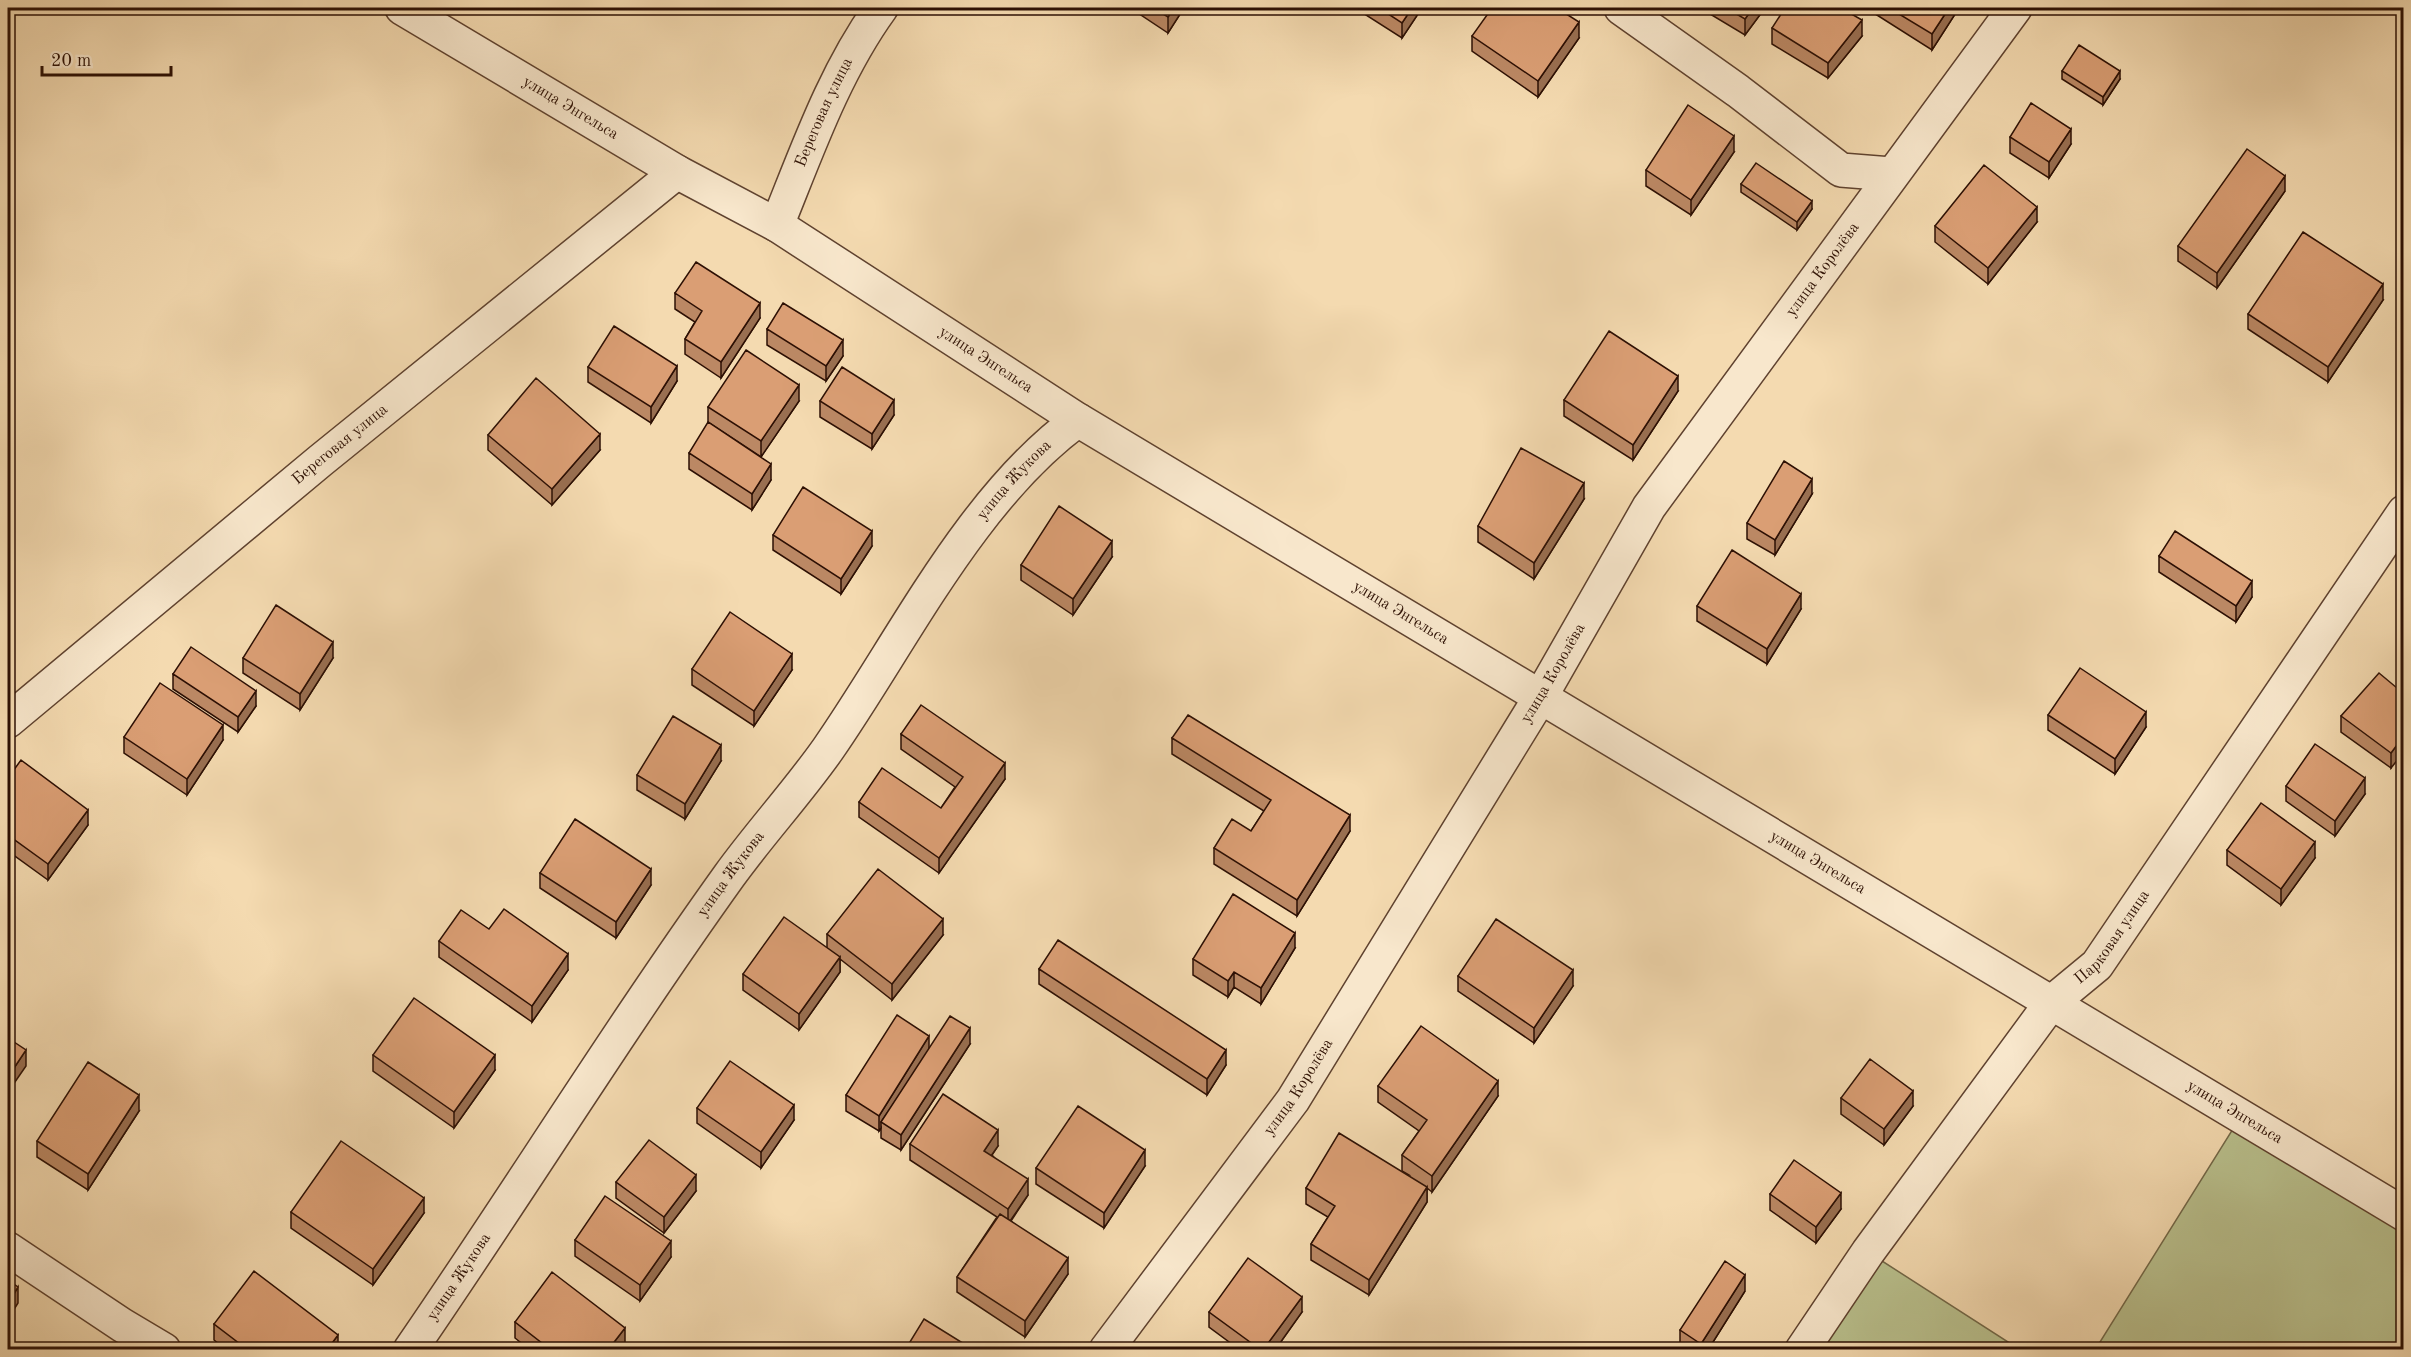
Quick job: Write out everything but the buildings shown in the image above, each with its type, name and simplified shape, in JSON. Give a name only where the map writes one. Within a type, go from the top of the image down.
[{"type":"street","name":"улица Энгельса","points":[[402,8],[677,172],[777,225],[1078,420],[2403,1214]]},
{"type":"street","name":"Береговая улица","points":[[777,225],[826,104],[860,36],[881,8]]},
{"type":"street","points":[[1621,8],[1841,170],[1891,174]]},
{"type":"street","name":"улица Королёва","points":[[1106,1350],[1293,1100],[1541,696],[1649,507],[1891,174],[2015,8]]},
{"type":"street","points":[[1841,170],[1854,225]]},
{"type":"street","name":"Береговая улица","points":[[8,721],[320,461],[677,172]]},
{"type":"street","name":"улица Жукова","points":[[410,1350],[730,875],[827,750],[963,543],[1025,466],[1050,440],[1078,420]]},
{"type":"street","name":"Парковая улица","points":[[1802,1350],[1868,1252],[2051,1003],[2097,965],[2403,512]]},
{"type":"street","points":[[8,1249],[122,1325],[164,1350]]},
{"type":"green space","points":[[2241,1116],[2403,1214],[2403,1349],[2095,1350]]},
{"type":"green space","points":[[1868,1252],[2019,1349],[1802,1350]]}]
